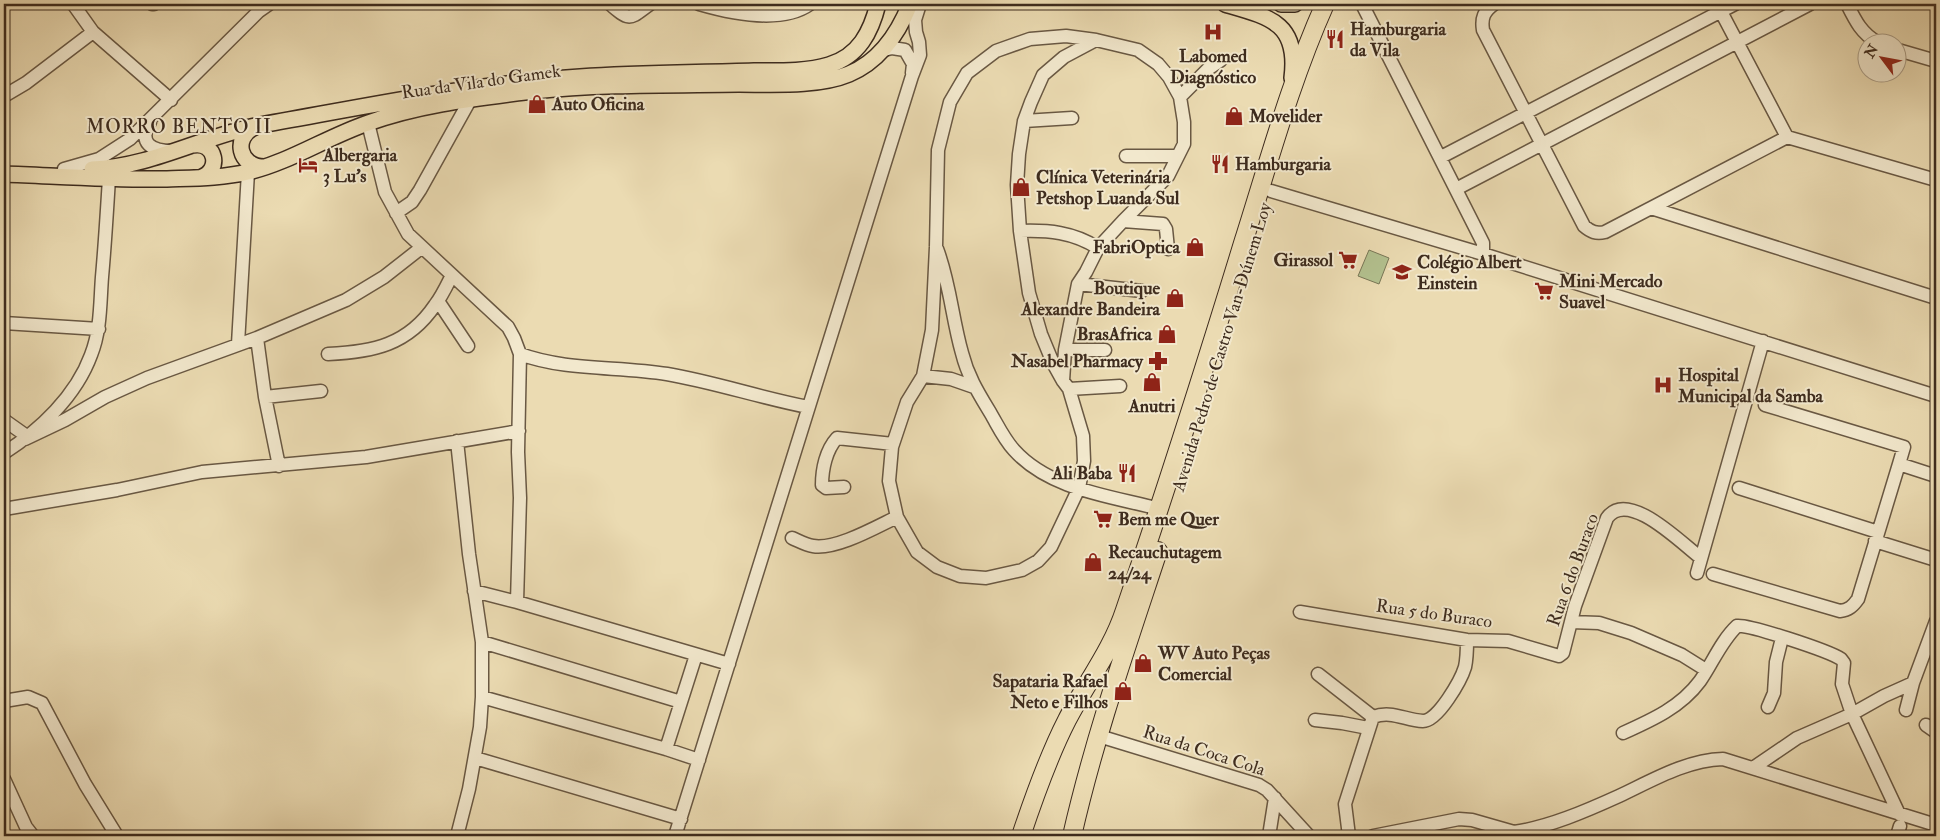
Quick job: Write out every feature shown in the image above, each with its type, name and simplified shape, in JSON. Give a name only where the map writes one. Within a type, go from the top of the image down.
[{"type":"highway","name":"Avenida Pedro de Castro Van-Dúnem Loy","points":[[1023,833],[1066,722],[1118,628],[1160,509],[1289,98],[1325,4]]},
{"type":"highway","name":"Avenida Pedro de Castro Van-Dúnem Loy","points":[[1072,836],[1099,736],[1300,99],[1336,4]]},
{"type":"main road","name":"Rua da Vila do Gamek","points":[[4,166],[64,169],[119,166],[148,160],[230,132],[255,126],[435,94],[551,79],[778,70],[828,66],[841,61],[862,44],[872,28],[878,4]]},
{"type":"main road","name":"Rua da Vila do Gamek","points":[[4,174],[109,178],[200,178],[248,172],[293,156],[368,123],[400,112],[438,104],[578,88],[776,84],[829,79],[849,74],[864,66],[884,50],[899,27],[910,4]]},
{"type":"main road","points":[[1225,4],[1268,18],[1285,33],[1294,57],[1289,98]]},
{"type":"main road","points":[[1281,4],[1295,4]]},
{"type":"main road","points":[[255,126],[243,137],[241,151],[251,164],[264,167]]},
{"type":"main road","points":[[193,145],[206,146],[214,157],[212,171],[200,178]]},
{"type":"street","points":[[73,4],[93,32],[171,100]]},
{"type":"street","points":[[64,169],[99,159],[116,150],[152,119],[259,11],[269,4]]},
{"type":"street","points":[[610,4],[621,14],[631,17],[636,16],[650,4]]},
{"type":"street","points":[[699,4],[742,14],[774,14],[800,10],[810,4]]},
{"type":"street","points":[[675,836],[920,55],[915,20],[920,4]]},
{"type":"street","points":[[1362,4],[1483,243],[1483,254]]},
{"type":"street","points":[[1494,4],[1484,14],[1483,30],[1584,226],[1597,234],[1606,232],[1786,137],[1936,180]]},
{"type":"street","points":[[1441,158],[1718,8],[1735,4]]},
{"type":"street","points":[[1456,189],[1810,4]]},
{"type":"street","points":[[1847,4],[1863,32]]},
{"type":"street","points":[[1718,8],[1786,137]]},
{"type":"street","points":[[4,96],[26,83],[93,32]]},
{"type":"street","points":[[1066,385],[1066,350],[1078,284],[1098,248],[1123,220],[1168,176],[1184,144],[1184,122],[1180,97],[1169,77],[1158,64],[1138,50],[1096,40],[1066,36],[1030,39],[996,51],[967,73],[950,102],[938,150],[932,330],[923,376],[907,402],[893,444],[890,482],[897,517],[917,552],[937,567],[960,576],[986,578],[1022,570],[1038,561],[1051,547],[1078,488],[1084,461],[1083,436],[1066,385],[1053,363],[1044,342],[1032,301],[1020,231],[1017,185],[1024,121],[1043,75],[1064,57],[1096,40]]},
{"type":"street","points":[[884,50],[892,48],[906,50],[913,64],[912,76]]},
{"type":"street","points":[[1908,53],[1936,61]]},
{"type":"street","points":[[1180,97],[1208,69],[1220,60]]},
{"type":"street","points":[[396,213],[412,202],[420,190],[470,100]]},
{"type":"street","points":[[1024,121],[1072,118]]},
{"type":"street","points":[[152,119],[145,139],[149,145],[159,150],[175,150]]},
{"type":"street","points":[[368,123],[385,192],[408,234],[508,327],[520,354],[520,498],[517,602]]},
{"type":"street","points":[[1126,156],[1178,156]]},
{"type":"street","points":[[238,344],[248,172]]},
{"type":"street","points":[[27,438],[45,422],[62,402],[79,378],[91,356],[99,329],[109,178]]},
{"type":"street","points":[[1271,191],[1483,254],[1936,396]]},
{"type":"street","points":[[1651,208],[1936,298]]},
{"type":"street","points":[[1123,220],[1163,224],[1166,229],[1168,249]]},
{"type":"street","points":[[1020,231],[1060,232],[1089,242],[1098,248]]},
{"type":"street","points":[[936,247],[948,282],[954,321],[962,354],[974,387],[1014,450],[1049,477],[1078,488],[1160,509]]},
{"type":"street","points":[[4,453],[27,438],[65,420],[105,397],[148,378],[257,338],[346,300],[384,277],[421,248]]},
{"type":"street","points":[[328,354],[358,352],[389,344],[416,328],[438,301],[452,275]]},
{"type":"street","points":[[1078,284],[1142,291]]},
{"type":"street","points":[[438,301],[468,346]]},
{"type":"street","points":[[4,323],[99,329]]},
{"type":"street","points":[[257,338],[265,397],[279,466]]},
{"type":"street","points":[[1697,573],[1763,341]]},
{"type":"street","points":[[1066,350],[1105,350]]},
{"type":"street","points":[[520,354],[529,358],[562,363],[666,374],[808,408]]},
{"type":"street","points":[[923,376],[951,379],[974,387]]},
{"type":"street","points":[[1066,385],[1120,386]]},
{"type":"street","points":[[265,397],[321,391]]},
{"type":"street","points":[[1713,574],[1840,611],[1847,610],[1853,606],[1858,599],[1904,447],[1765,405]]},
{"type":"street","points":[[4,420],[27,438]]},
{"type":"street","points":[[4,509],[117,490],[202,472],[279,466],[366,456],[519,431]]},
{"type":"street","points":[[844,487],[826,488],[822,485],[822,477],[830,445],[836,438],[893,444]]},
{"type":"street","points":[[457,441],[474,591],[482,642],[480,727],[475,758],[457,836]]},
{"type":"street","points":[[1899,464],[1936,476]]},
{"type":"street","points":[[1739,488],[1877,536],[1936,560]]},
{"type":"street","name":"Rua 6 do Buraco","points":[[1561,654],[1607,518],[1615,510],[1621,508],[1633,510],[1647,516],[1701,558]]},
{"type":"street","points":[[792,538],[814,547],[840,544],[897,517]]},
{"type":"street","points":[[474,591],[729,664]]},
{"type":"street","name":"Rua 5 do Buraco","points":[[1300,612],[1467,640],[1508,641],[1552,655],[1561,654]]},
{"type":"street","points":[[1906,710],[1913,683],[1936,621]]},
{"type":"street","points":[[1571,622],[1599,623],[1631,633],[1682,655],[1706,670]]},
{"type":"street","points":[[1623,733],[1658,716],[1691,692],[1733,630],[1741,625],[1782,638],[1841,659],[1844,663],[1842,684],[1852,714],[1899,825]]},
{"type":"street","points":[[1768,706],[1774,693],[1776,662],[1782,638]]},
{"type":"street","points":[[1349,836],[1345,804],[1371,722],[1380,714],[1393,714],[1425,721],[1430,719],[1444,704],[1460,678],[1465,666],[1467,640]]},
{"type":"street","points":[[482,642],[680,702]]},
{"type":"street","points":[[666,748],[696,655]]},
{"type":"street","points":[[1318,674],[1371,722]]},
{"type":"street","points":[[1753,768],[1797,738],[1852,714],[1884,696],[1913,683]]},
{"type":"street","points":[[4,701],[28,697],[42,703],[85,784],[116,836]]},
{"type":"street","points":[[482,697],[666,748],[700,760]]},
{"type":"street","points":[[1315,720],[1342,723],[1371,722]]},
{"type":"street","name":"Rua da Coca Cola","points":[[1099,736],[1259,785],[1275,798],[1309,836]]},
{"type":"street","points":[[475,758],[681,819]]},
{"type":"street","points":[[1373,836],[1459,819],[1472,820],[1514,834],[1571,816],[1617,797],[1661,775],[1702,762],[1723,759],[1753,768],[1899,825],[1936,825]]},
{"type":"street","points":[[4,779],[26,827],[33,836]]},
{"type":"street","points":[[1269,836],[1275,798]]},
{"type":"green space","points":[[1369,250],[1389,258],[1379,284],[1358,276]]},
{"type":"place","name":"Labomed Diagnóstico","points":[[1213,32]]},
{"type":"place","name":"Hamburgaria da Vila","points":[[1335,39]]},
{"type":"place","name":"Auto Oficina","points":[[537,104]]},
{"type":"place","name":"Movelider","points":[[1234,116]]},
{"type":"place","name":"Hamburgaria","points":[[1220,164]]},
{"type":"place","name":"Albergaria 3 Lu's","points":[[308,165]]},
{"type":"place","name":"Clínica Veterinária Petshop Luanda Sul","points":[[1021,187]]},
{"type":"place","name":"FabriOptica","points":[[1195,247]]},
{"type":"place","name":"Girassol","points":[[1348,260]]},
{"type":"place","name":"Colégio Albert Einstein","points":[[1402,272]]},
{"type":"place","name":"Mini Mercado Suavel","points":[[1544,291]]},
{"type":"place","name":"Boutique Alexandre Bandeira","points":[[1175,298]]},
{"type":"place","name":"BrasAfrica","points":[[1167,334]]},
{"type":"place","name":"Nasabel Pharmacy","points":[[1158,361]]},
{"type":"place","name":"Anutri","points":[[1152,382]]},
{"type":"place","name":"Hospital Municipal da Samba","points":[[1663,385]]},
{"type":"place","name":"Ali Baba","points":[[1127,473]]},
{"type":"place","name":"Bem me Quer","points":[[1103,519]]},
{"type":"place","name":"Recauchutagem 24/24","points":[[1093,562]]},
{"type":"place","name":"WV Auto Peças Comercial","points":[[1143,663]]},
{"type":"place","name":"Sapataria Rafael Neto e Filhos","points":[[1123,691]]},
{"type":"district","name":"MORRO BENTO II","points":[[179,127]]}]
